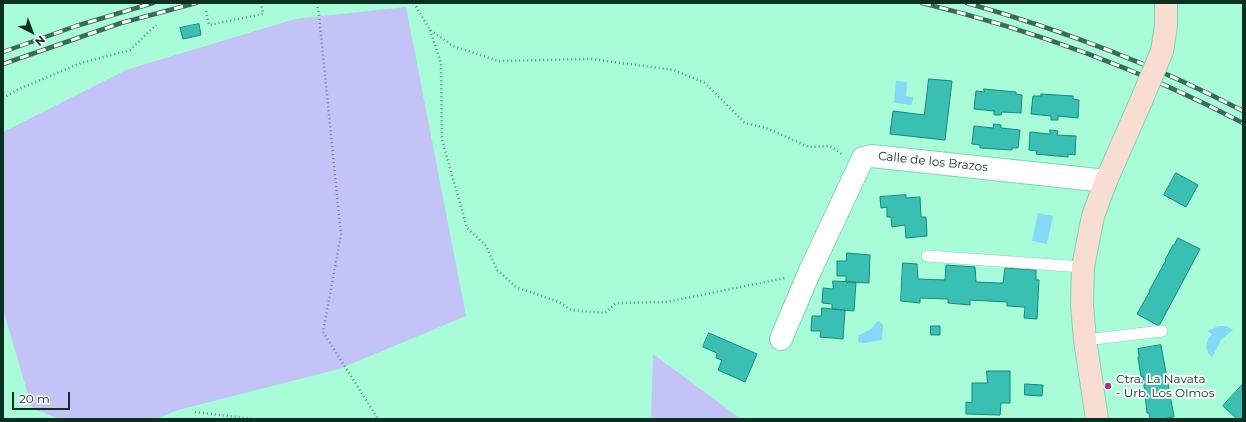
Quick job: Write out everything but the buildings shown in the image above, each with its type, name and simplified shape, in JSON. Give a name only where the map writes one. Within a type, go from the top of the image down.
[{"type":"main road","points":[[1097,419],[1085,340],[1082,304],[1083,267],[1093,216],[1106,181],[1162,51],[1166,26],[1166,3]]},
{"type":"street","name":"Calle de los Brazos","points":[[859,166],[863,158],[872,156],[1106,181]]},
{"type":"street","points":[[780,339],[859,166]]},
{"type":"lane","points":[[927,256],[1083,267]]},
{"type":"lane","points":[[1085,340],[1162,331]]},
{"type":"path","points":[[206,11],[209,24],[263,14],[261,3]]},
{"type":"path","points":[[316,3],[319,15],[341,235],[323,332],[378,419]]},
{"type":"path","points":[[414,3],[430,30],[441,63],[442,140],[466,228],[486,246],[497,270],[516,286],[559,302],[571,310],[605,313],[616,303],[667,302],[809,273]]},
{"type":"path","points":[[3,98],[19,89],[81,62],[130,50],[156,25]]},
{"type":"path","points":[[430,30],[453,46],[499,61],[591,59],[674,70],[705,83],[745,123],[766,128],[809,147],[830,146],[859,166]]},
{"type":"path","points":[[195,412],[253,419]]},
{"type":"shaded area","points":[[406,7],[466,316],[339,369],[178,410],[156,419],[60,419],[32,408],[3,309],[3,132],[126,70],[295,19]]},
{"type":"shaded area","points":[[896,81],[907,82],[906,96],[913,97],[911,105],[894,103]]},
{"type":"shaded area","points":[[1038,213],[1053,216],[1047,244],[1032,241]]},
{"type":"shaded area","points":[[879,321],[883,325],[882,340],[863,343],[859,342],[859,335],[871,329]]},
{"type":"shaded area","points":[[1219,326],[1226,326],[1233,330],[1221,340],[1212,358],[1206,346],[1209,337],[1212,334],[1207,331]]},
{"type":"shaded area","points":[[653,354],[741,419],[651,419]]},
{"type":"railway","points":[[3,52],[76,26],[153,3]]},
{"type":"railway","points":[[3,64],[121,23],[196,3]]},
{"type":"railway","points":[[922,3],[1005,26],[1086,53],[1166,86],[1243,123]]},
{"type":"railway","points":[[967,3],[1038,25],[1108,50],[1210,94],[1243,111]]},
{"type":"place","name":"Ctra. La Navata - Urb. Los Olmos","points":[[1108,386]]}]
